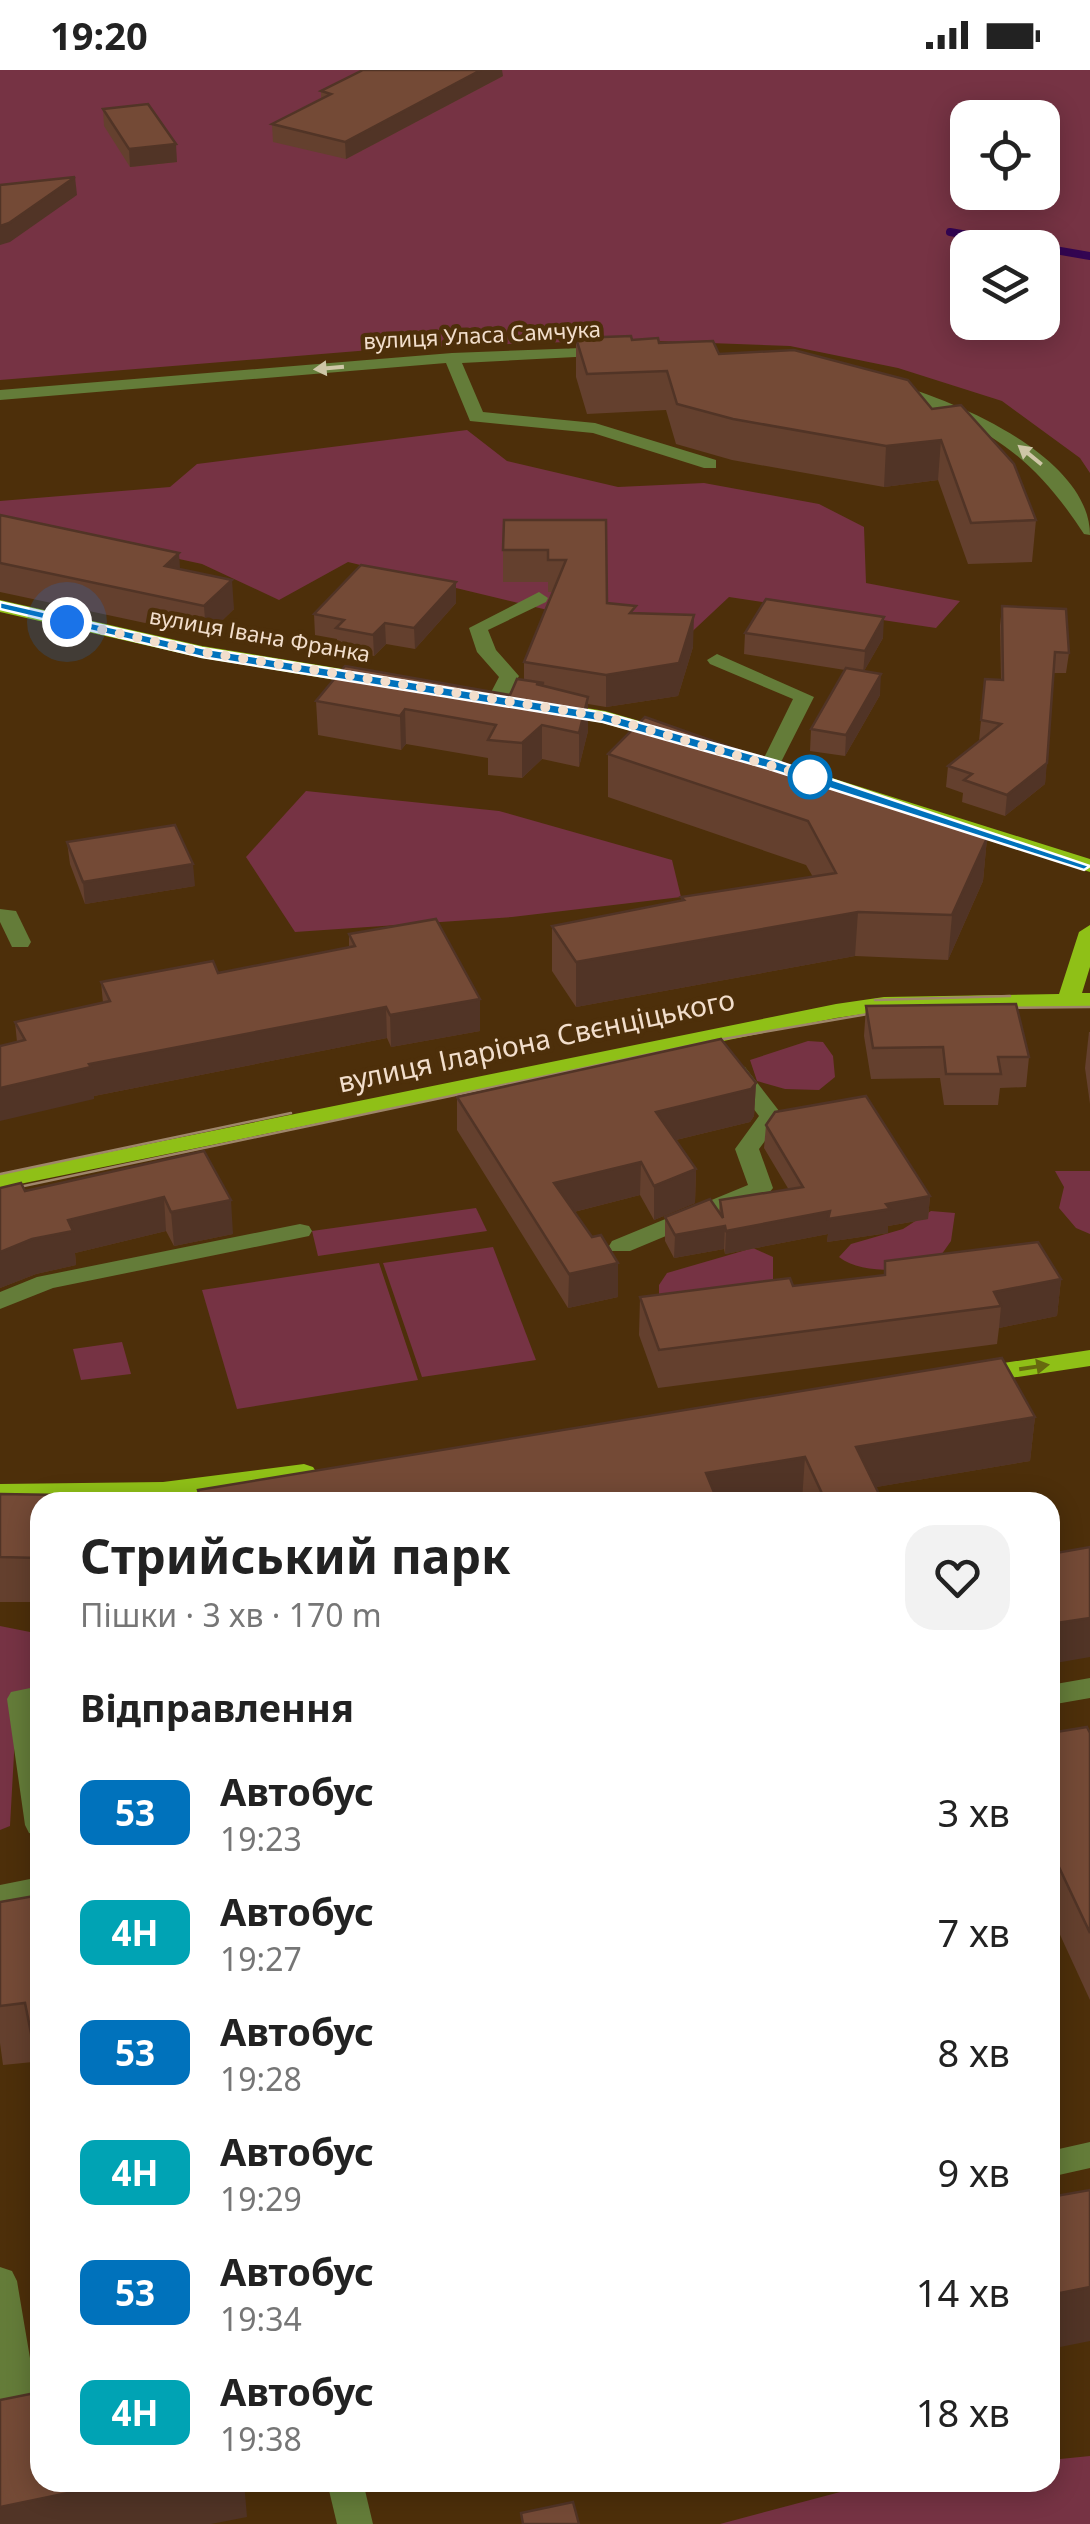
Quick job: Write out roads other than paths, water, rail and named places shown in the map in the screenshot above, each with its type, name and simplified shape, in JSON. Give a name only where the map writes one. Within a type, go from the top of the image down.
[{"type":"main road","name":"вулиця Івана Франка","points":[[0,606],[202,652],[386,682]]},
{"type":"main road","points":[[506,701],[605,717],[679,738]]},
{"type":"main road","points":[[778,767],[1090,866]]},
{"type":"main road","points":[[1079,1000],[1090,932]]},
{"type":"main road","name":"вулиця Іларіона Свєнціцького","points":[[0,1181],[706,1035],[884,1004],[1079,1000]]},
{"type":"main road","points":[[952,1379],[1090,1358]]},
{"type":"main road","points":[[82,1492],[163,1491],[328,1470]]},
{"type":"main road","points":[[0,1493],[30,1493]]},
{"type":"street","name":"вулиця Уласа Самчука","points":[[0,395],[452,358],[634,352]]},
{"type":"street","points":[[452,358],[476,417],[596,428],[710,464]]},
{"type":"street","points":[[871,382],[953,410],[1025,450],[1058,480],[1090,530]]},
{"type":"street","points":[[506,701],[510,676],[487,652],[478,628],[539,598]]},
{"type":"street","points":[[717,660],[804,697],[778,767]]},
{"type":"street","points":[[0,916],[8,916],[20,942]]},
{"type":"street","points":[[621,1246],[761,1188],[747,1149],[771,1116],[706,1035]]},
{"type":"street","points":[[0,1301],[46,1282],[300,1231]]},
{"type":"street","points":[[1060,1694],[1090,1688]]},
{"type":"street","points":[[30,1698],[21,1699],[30,1759]]},
{"type":"street","points":[[0,1896],[30,1890]]},
{"type":"street","points":[[1060,2162],[1090,2155]]},
{"type":"street","points":[[0,2281],[19,2387]]},
{"type":"street","points":[[347,2492],[355,2524]]},
{"type":"waterway","points":[[1060,251],[1090,256]]},
{"type":"tram line","points":[[875,1000],[1010,996]]},
{"type":"tram line","points":[[991,1008],[1090,1007]]},
{"type":"tram line","points":[[0,1191],[712,1041],[891,1010]]},
{"type":"tram line","points":[[0,1174],[291,1113]]}]
